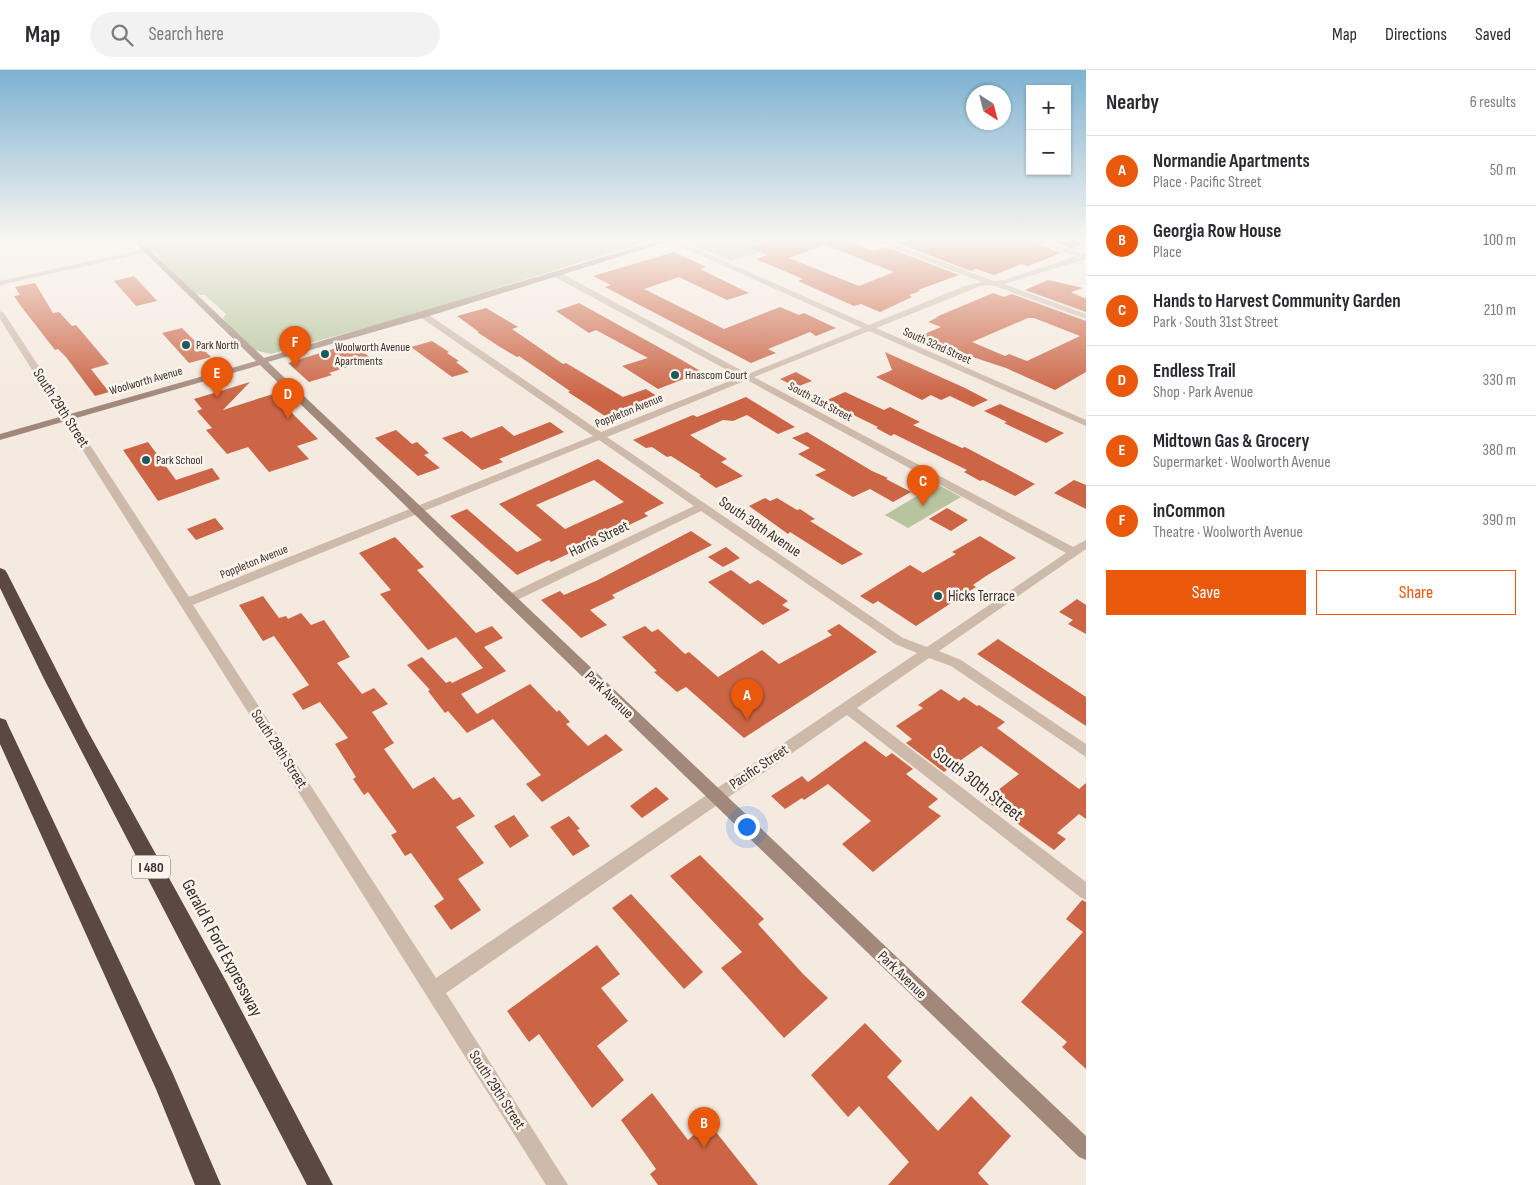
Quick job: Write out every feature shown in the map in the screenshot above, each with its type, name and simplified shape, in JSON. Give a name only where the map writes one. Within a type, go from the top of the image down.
[{"type":"highway","name":"Gerald R Ford Expressway","points":[[0,572],[39,656],[220,993],[320,1185]]},
{"type":"highway","points":[[0,725],[164,1082],[208,1185]]},
{"type":"street","name":"Park Avenue","points":[[187,291],[1086,1150]]},
{"type":"street","name":"Woolworth Avenue","points":[[0,437],[501,291]]},
{"type":"street","name":"South 31st Street","points":[[587,291],[746,377],[1080,548]]},
{"type":"street","name":"South 32nd Street","points":[[784,291],[1086,423]]},
{"type":"street","name":"Poppleton Avenue","points":[[186,603],[960,291]]},
{"type":"street","points":[[1014,291],[1086,317]]},
{"type":"street","name":"South 29th Street","points":[[0,313],[558,1185]]},
{"type":"street","name":"South 30th Avenue","points":[[423,315],[900,641],[956,663],[1086,751]]},
{"type":"street","name":"Harris Street","points":[[509,599],[702,506]]},
{"type":"street","name":"Pacific Street","points":[[433,991],[1080,548]]},
{"type":"street","name":"South 30th Street","points":[[847,707],[1086,892]]},
{"type":"green space","points":[[190,291],[488,291],[390,321],[271,354],[255,350],[227,324],[223,318],[226,314],[205,295]]},
{"type":"green space","points":[[937,484],[961,497],[908,528],[885,515]]},
{"type":"building","points":[[18,291],[40,291],[53,313],[59,312],[72,326],[76,325],[109,364],[91,369],[109,392],[95,396],[66,357],[58,349],[55,350],[14,296],[20,295]]},
{"type":"building","points":[[123,291],[148,291],[157,301],[136,306]]},
{"type":"building","points":[[613,291],[648,291],[724,329],[780,307],[799,315],[804,313],[836,328],[816,336],[810,332],[768,349],[776,353],[751,363]]},
{"type":"building","points":[[708,291],[745,291],[749,293],[727,300]]},
{"type":"building","points":[[820,291],[920,291],[909,295],[912,297],[880,312],[861,304],[854,306]]},
{"type":"building","points":[[1028,291],[1074,291],[1071,292],[1086,299],[1086,312]]},
{"type":"building","points":[[993,293],[1004,297],[1012,294],[1086,321],[1086,372],[1055,390],[1006,368],[915,338],[941,327],[928,322],[938,317],[936,317]],"holes":[[[1028,318],[1034,318],[1080,336],[1027,361],[1009,354],[1005,356],[972,342]]]},
{"type":"building","points":[[579,303],[702,372],[658,389],[622,366],[648,358],[596,330],[589,333],[556,311]]},
{"type":"building","points":[[486,308],[518,327],[512,329],[563,364],[566,363],[623,397],[646,389],[660,398],[630,409],[633,411],[611,420],[568,392],[570,391],[519,356],[517,357],[477,332],[479,332],[457,316]]},
{"type":"building","name":"Park North","points":[[182,328],[211,357],[189,363],[162,333]]},
{"type":"building","points":[[432,341],[449,352],[447,353],[459,361],[456,362],[469,372],[452,377],[411,347]]},
{"type":"building","points":[[352,343],[372,359],[329,373],[332,375],[309,382],[288,363]]},
{"type":"building","points":[[885,352],[988,400],[973,407],[950,396],[941,400],[931,395],[922,400],[876,377],[892,370]]},
{"type":"building","points":[[796,372],[812,381],[796,387],[780,379]]},
{"type":"building","points":[[250,382],[223,410],[273,394],[318,439],[297,446],[309,459],[269,472],[248,447],[227,454],[206,430],[212,428],[197,411],[202,409],[194,399]]},
{"type":"building","points":[[845,392],[884,410],[890,407],[920,422],[913,425],[962,448],[965,447],[1035,484],[1015,496],[983,480],[980,481],[964,472],[967,470],[894,434],[891,436],[876,428],[878,427],[825,401]]},
{"type":"building","points":[[746,397],[795,427],[778,434],[747,415],[733,421],[723,420],[690,435],[727,459],[721,462],[743,476],[716,488],[699,476],[701,475],[671,456],[667,457],[652,447],[646,448],[633,440],[693,415],[697,417]]},
{"type":"building","points":[[1000,404],[1064,433],[1046,443],[984,411]]},
{"type":"building","points":[[550,422],[564,432],[499,459],[503,462],[482,470],[442,438],[462,431],[471,438],[502,426],[514,436]]},
{"type":"building","points":[[396,430],[412,444],[417,442],[429,453],[424,455],[440,468],[418,476],[375,438]]},
{"type":"building","points":[[807,432],[911,492],[893,502],[870,489],[853,497],[815,475],[826,470],[798,454],[810,448],[792,438]]},
{"type":"building","name":"Park School","points":[[148,442],[176,480],[212,468],[220,479],[158,501],[123,450]]},
{"type":"building","points":[[598,459],[664,503],[644,513],[648,516],[551,562],[549,560],[517,575],[450,516],[467,509],[517,552],[542,540],[499,504]],"holes":[[[594,480],[624,502],[565,529],[536,505]]]},
{"type":"building","points":[[1074,480],[1086,485],[1086,509],[1054,493]]},
{"type":"building","points":[[765,498],[770,501],[777,498],[797,510],[800,509],[815,519],[810,521],[863,554],[842,565],[790,532],[788,534],[749,506]]},
{"type":"building","points":[[947,508],[968,520],[951,531],[929,519]]},
{"type":"building","points":[[215,518],[224,529],[196,540],[187,529]]},
{"type":"building","points":[[691,531],[712,545],[612,595],[615,598],[590,610],[607,625],[581,638],[541,600],[560,591],[564,595],[598,580]]},
{"type":"building","points":[[980,536],[1016,558],[986,576],[973,585],[976,587],[916,626],[878,601],[873,604],[860,596],[910,565],[923,573],[956,554],[952,552]]},
{"type":"building","points":[[395,537],[424,567],[417,570],[476,633],[492,626],[503,638],[484,647],[506,671],[461,694],[477,714],[530,684],[557,712],[559,710],[570,722],[566,724],[588,746],[606,734],[623,750],[542,802],[526,784],[541,775],[493,719],[467,733],[448,711],[445,713],[428,691],[430,690],[407,665],[422,657],[446,683],[450,681],[452,683],[483,668],[456,637],[428,650],[380,594],[391,590],[359,553]]},
{"type":"building","points":[[726,547],[740,558],[723,567],[708,557]]},
{"type":"building","points":[[731,570],[750,584],[758,580],[788,601],[782,605],[790,610],[763,625],[708,582]]},
{"type":"building","points":[[263,596],[279,618],[286,616],[288,619],[301,613],[311,625],[324,620],[350,657],[337,663],[362,694],[374,688],[388,704],[372,712],[394,743],[384,749],[413,789],[434,777],[453,800],[460,797],[475,816],[456,827],[484,863],[458,879],[481,910],[451,930],[434,906],[444,899],[411,853],[405,856],[391,835],[397,832],[368,792],[364,795],[353,779],[356,777],[335,744],[348,738],[320,702],[303,710],[292,694],[309,685],[274,636],[263,641],[239,605]]},
{"type":"building","points":[[1077,599],[1086,605],[1086,634],[1068,624],[1073,620],[1059,612]]},
{"type":"building","points":[[839,624],[877,652],[744,738],[686,687],[677,692],[654,672],[657,671],[622,637],[645,626],[652,632],[658,629],[685,654],[689,652],[718,677],[762,650],[779,664],[832,635],[827,631]]},
{"type":"building","points":[[998,639],[1086,697],[1086,726],[977,654]]},
{"type":"building","points":[[941,689],[959,701],[964,697],[1005,722],[997,728],[1079,789],[1086,783],[1086,819],[1079,814],[1057,833],[1066,839],[1054,850],[985,800],[1019,774],[981,746],[944,772],[906,743],[912,739],[896,726],[923,708],[918,705]]},
{"type":"building","points":[[865,741],[886,757],[892,753],[913,769],[906,774],[938,799],[928,807],[941,816],[873,872],[842,844],[871,821],[828,784],[804,800],[802,798],[785,809],[771,796],[802,776],[808,782]]},
{"type":"building","points":[[656,787],[669,799],[642,818],[630,806]]},
{"type":"building","points":[[514,815],[529,836],[510,848],[494,826]]},
{"type":"building","points":[[569,816],[580,829],[577,830],[590,846],[573,856],[550,827]]},
{"type":"building","points":[[700,855],[764,919],[758,924],[803,974],[828,998],[784,1038],[721,968],[742,952],[670,876]]},
{"type":"building","points":[[631,894],[703,972],[684,989],[612,908]]},
{"type":"building","points":[[1082,900],[1086,902],[1086,1069],[1062,1047],[1067,1042],[1021,1002],[1083,932],[1066,919]]},
{"type":"building","points":[[597,945],[620,974],[601,988],[628,1021],[597,1046],[624,1080],[592,1108],[539,1034],[529,1042],[507,1011]]},
{"type":"building","points":[[865,1023],[902,1061],[887,1077],[938,1131],[971,1096],[1011,1136],[978,1173],[989,1185],[888,1185],[909,1162],[859,1106],[848,1117],[811,1075]]},
{"type":"building","points":[[652,1093],[688,1140],[708,1122],[758,1185],[658,1185],[650,1174],[656,1169],[621,1120]]},
{"type":"place","name":"Park North","points":[[186,345]]},
{"type":"place","name":"Woolworth Avenue Apartments","points":[[325,354]]},
{"type":"place","name":"inCommon","points":[[295,367]]},
{"type":"place","name":"Hnascom Court","points":[[675,375]]},
{"type":"place","name":"Midtown Gas & Grocery","points":[[217,398]]},
{"type":"place","name":"Endless Trail","points":[[288,419]]},
{"type":"place","name":"Park School","points":[[146,460]]},
{"type":"place","name":"Hands to Harvest Community Garden","points":[[923,506]]},
{"type":"place","name":"Hicks Terrace","points":[[938,596]]},
{"type":"place","name":"Normandie Apartments","points":[[747,720]]},
{"type":"place","name":"Georgia Row House","points":[[704,1148]]}]
